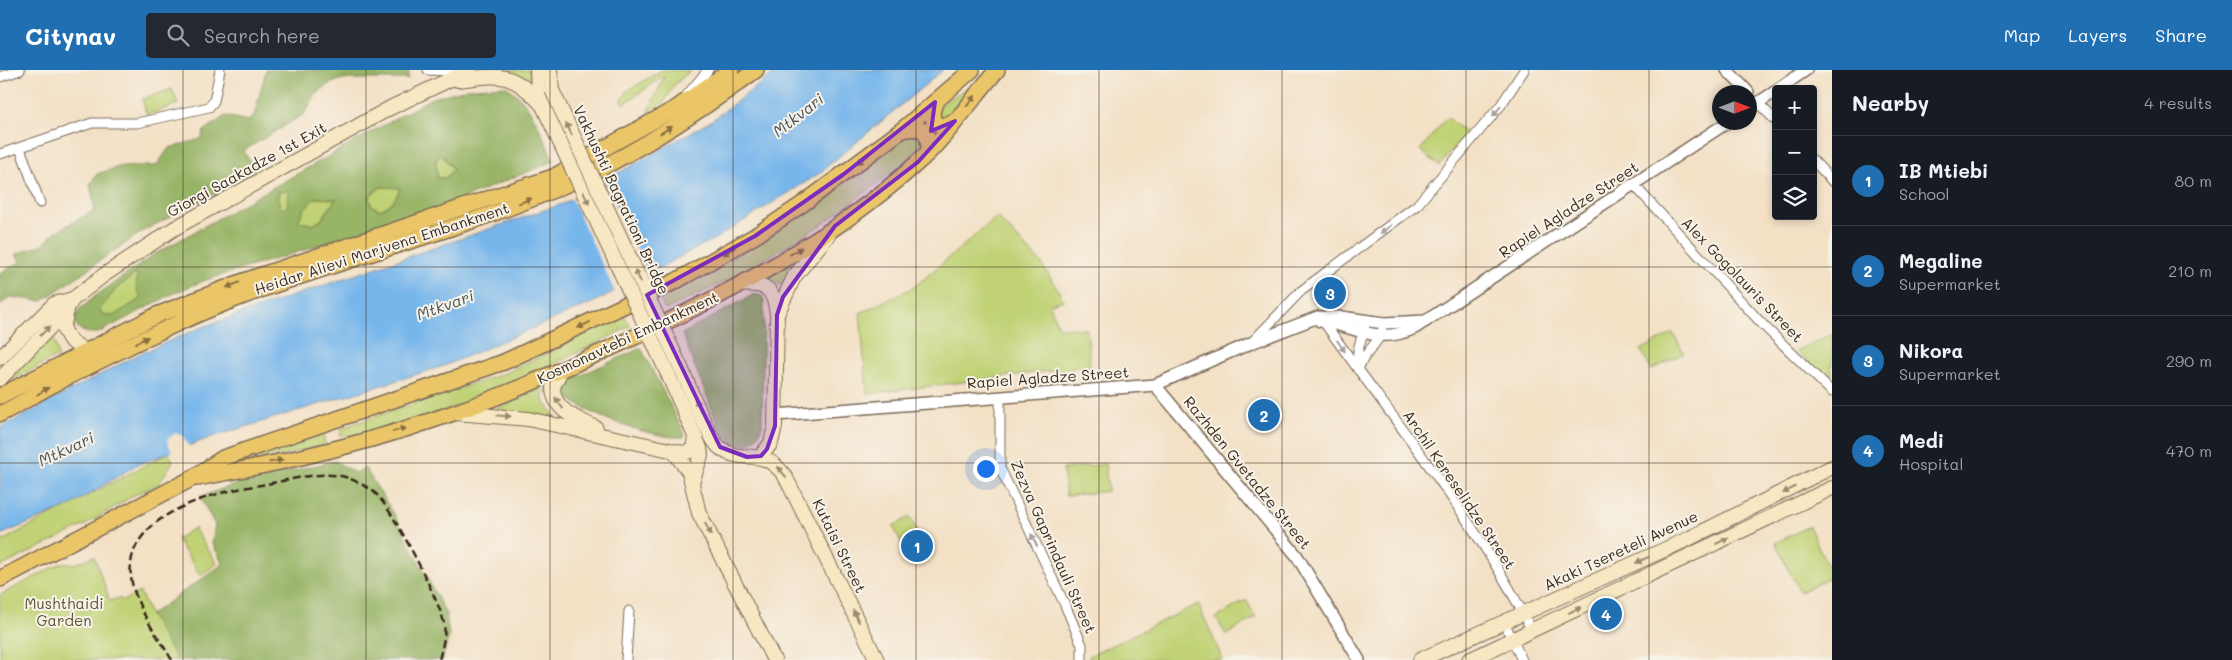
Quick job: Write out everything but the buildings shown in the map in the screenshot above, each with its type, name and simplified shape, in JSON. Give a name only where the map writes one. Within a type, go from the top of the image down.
[{"type":"main road","name":"Giorgi Saakadze 1st Exit","points":[[0,379],[62,315],[73,299],[104,275],[175,228],[397,104],[445,82],[472,73],[495,70]]},
{"type":"main road","points":[[536,70],[543,98]]},
{"type":"main road","points":[[543,98],[550,70]]},
{"type":"main road","name":"Heidar Alievi Marjvena Embankment","points":[[0,396],[157,315],[244,281],[553,176],[678,107],[731,70]]},
{"type":"main road","name":"Heidar Alievi Marjvena Embankment","points":[[0,414],[60,380],[161,331],[248,294],[440,232],[559,188],[633,150],[713,101],[756,70]]},
{"type":"main road","name":"Kosmonavtebi Embankment","points":[[0,579],[191,479],[223,458],[504,362],[676,281],[755,236],[902,130],[972,70]]},
{"type":"main road","name":"Kosmonavtebi Embankment","points":[[191,479],[228,473],[352,443],[455,413],[560,370],[688,312],[739,285],[835,226],[896,182],[929,152],[997,70]]},
{"type":"main road","name":"Giorgi Saakadze 1st Exit","points":[[472,73],[509,78],[543,98]]},
{"type":"main road","name":"Vakhushti Bagrationi Bridge","points":[[543,98],[681,368],[715,442],[727,452],[738,455],[761,456]]},
{"type":"main road","name":"Vakhushti Bagrationi Bridge","points":[[543,98],[695,437],[701,455],[692,483]]},
{"type":"main road","points":[[936,102],[932,113],[934,123],[943,126],[955,121]]},
{"type":"main road","points":[[902,130],[922,129],[928,136],[929,152]]},
{"type":"main road","points":[[777,315],[783,297],[794,277],[835,226]]},
{"type":"main road","points":[[739,285],[756,284],[768,289],[775,300],[777,315],[776,415],[770,443],[761,456]]},
{"type":"main road","name":"Giorgi Saakadze 1st Exit","points":[[0,358],[54,304],[73,299]]},
{"type":"main road","points":[[73,299],[64,318],[63,328],[67,337],[99,362]]},
{"type":"main road","points":[[560,370],[554,381],[553,393],[563,409],[570,415],[615,436]]},
{"type":"main road","points":[[455,413],[521,418],[615,436],[674,452],[684,453],[693,450],[695,437]]},
{"type":"main road","points":[[336,418],[330,427],[332,439],[352,443]]},
{"type":"main road","points":[[674,452],[689,472],[699,512],[774,660]]},
{"type":"main road","name":"Kutaisi Street","points":[[761,456],[773,463],[785,476],[877,660]]},
{"type":"main road","name":"Akaki Tsereteli Avenue","points":[[1420,660],[1688,539],[1832,467]]},
{"type":"main road","points":[[1469,660],[1832,488]]},
{"type":"street","points":[[0,77],[20,70]]},
{"type":"street","points":[[0,154],[92,123],[137,123],[209,107],[214,101],[220,70]]},
{"type":"street","points":[[428,70],[472,73]]},
{"type":"street","points":[[678,107],[708,70]]},
{"type":"street","points":[[1251,343],[1301,290],[1417,205],[1501,105],[1524,70]]},
{"type":"street","points":[[1727,70],[1741,85]]},
{"type":"street","points":[[1784,85],[1806,70]]},
{"type":"street","points":[[1757,103],[1772,93]]},
{"type":"street","points":[[1757,107],[1772,118]]},
{"type":"street","name":"Rapiel Agladze Street","points":[[1311,320],[1323,321],[1363,334],[1380,337],[1398,335],[1426,321],[1716,130]]},
{"type":"street","points":[[20,148],[40,203]]},
{"type":"street","points":[[1817,164],[1832,181]]},
{"type":"street","name":"Alex Gogolauris Street","points":[[1634,185],[1764,326],[1832,392]]},
{"type":"street","name":"Rapiel Agladze Street","points":[[776,415],[1155,385],[1251,343],[1311,320],[1328,316],[1384,323],[1426,321]]},
{"type":"street","name":"Archil Kereselidze Street","points":[[1323,321],[1436,476],[1500,572],[1531,630]]},
{"type":"street","points":[[1358,370],[1357,360],[1366,321]]},
{"type":"street","points":[[1358,370],[1363,356],[1380,337],[1384,323]]},
{"type":"street","name":"Razhden Gvetadze Street","points":[[1155,385],[1297,556],[1359,660]]},
{"type":"street","name":"Zezva Gaprindauli Street","points":[[1000,397],[999,457],[1003,475],[1065,605],[1082,648],[1082,660]]},
{"type":"street","points":[[626,660],[629,611]]},
{"type":"street","points":[[1504,622],[1522,660]]},
{"type":"highlighted area","points":[[935,102],[931,131],[955,121],[918,162],[835,226],[783,297],[777,315],[775,426],[767,449],[761,456],[747,457],[720,447],[647,295],[755,236],[844,174]]},
{"type":"green space","points":[[266,70],[409,70],[408,79],[342,79],[327,85],[315,96],[304,114],[243,151],[257,171],[143,231],[42,301],[10,297],[0,305],[0,273],[20,262],[16,254],[44,244],[55,232],[95,210],[90,184],[97,174],[122,166],[156,166],[169,148],[201,139],[204,131],[225,116],[248,121],[254,116]]},
{"type":"green space","points":[[501,70],[530,70],[531,87],[499,72]]},
{"type":"green space","points":[[662,70],[691,70],[674,85],[664,103],[648,112],[665,75],[624,104],[621,102],[627,91]]},
{"type":"green space","points":[[973,83],[943,121],[935,111]]},
{"type":"green space","points":[[505,86],[514,92],[535,119],[554,161],[429,212],[206,280],[174,293],[98,333],[83,332],[76,325],[74,321],[79,310],[155,254],[432,98],[470,88]],"holes":[[[442,155],[453,169],[446,178],[437,178],[436,160]],[[381,187],[400,188],[393,202],[380,210],[371,205],[370,195]],[[289,191],[287,208],[282,209],[278,201],[278,192]],[[315,198],[336,199],[321,220],[313,225],[298,221],[305,208]],[[137,273],[136,287],[142,298],[113,316],[103,315],[100,309],[118,287]]]},
{"type":"green space","points":[[172,89],[178,104],[147,115],[142,99]]},
{"type":"green space","points":[[1447,117],[1466,133],[1439,166],[1420,150]]},
{"type":"green space","points":[[914,132],[923,140],[921,147],[901,166],[822,224],[739,275],[665,310],[659,297],[725,262],[788,222],[907,134]]},
{"type":"green space","points":[[442,155],[453,169],[446,178],[437,178],[436,160]]},
{"type":"green space","points":[[381,187],[400,187],[393,202],[380,210],[371,205],[370,195]]},
{"type":"green space","points":[[278,191],[289,191],[287,208],[281,210],[278,201]]},
{"type":"green space","points":[[315,198],[336,199],[321,220],[313,225],[298,221],[305,208]]},
{"type":"green space","points":[[997,217],[1042,264],[1064,300],[1050,304],[1058,327],[1087,329],[1090,366],[867,394],[860,313],[914,287]]},
{"type":"green space","points":[[804,254],[781,285],[762,277]]},
{"type":"green space","points":[[137,273],[143,298],[113,316],[103,315],[99,309],[118,287]]},
{"type":"green space","points":[[754,294],[762,296],[764,300],[762,426],[759,434],[749,443],[738,444],[721,432],[682,334]]},
{"type":"green space","points":[[624,315],[630,326],[569,357],[478,398],[446,410],[381,429],[350,436],[340,435],[341,429],[347,426],[508,372]]},
{"type":"green space","points":[[49,331],[55,343],[58,356],[0,386]]},
{"type":"green space","points":[[1673,333],[1684,353],[1651,370],[1641,350]]},
{"type":"green space","points":[[1832,334],[1832,382],[1796,351]]},
{"type":"green space","points":[[641,348],[684,432],[684,437],[672,437],[638,430],[601,417],[585,409],[564,392],[568,381]]},
{"type":"green space","points":[[543,388],[543,400],[556,418],[494,410]]},
{"type":"green space","points":[[324,432],[324,441],[327,444],[281,456],[247,459]]},
{"type":"green space","points":[[168,453],[173,461],[158,485],[134,495],[87,524],[0,567],[0,542]]},
{"type":"green space","points":[[335,461],[355,473],[365,468],[394,514],[446,614],[449,636],[442,660],[177,660],[150,615],[223,564],[212,543],[215,525],[200,497],[239,483]]},
{"type":"green space","points":[[1105,464],[1108,491],[1066,496],[1063,469]]},
{"type":"green space","points":[[910,517],[926,547],[908,556],[893,526]]},
{"type":"green space","points":[[1809,526],[1832,576],[1800,592],[1775,543]]},
{"type":"green space","points":[[194,528],[217,564],[200,575],[177,539]]},
{"type":"green space","name":"Mushthaidi Garden","points":[[94,556],[110,601],[119,598],[123,601],[140,592],[150,615],[177,660],[0,660],[0,595],[62,563],[76,564]]},
{"type":"green space","points":[[1246,600],[1256,617],[1226,635],[1216,618]]},
{"type":"green space","points":[[1198,604],[1223,660],[1090,660],[1089,656]]},
{"type":"water","name":"Mtkvari","points":[[778,70],[943,70],[817,175],[718,237],[592,303],[444,366],[212,437],[136,465],[70,506],[0,535],[0,428],[139,354],[202,327],[565,203],[711,121]]},
{"type":"pier","points":[[604,179],[650,277],[616,294],[571,197]]},
{"type":"pier","points":[[175,433],[182,435],[190,448],[173,454],[167,440]]},
{"type":"railway","points":[[172,660],[155,634],[136,597],[133,587],[131,563],[138,543],[152,526],[172,512],[194,502],[218,494],[316,475],[338,476],[358,482],[375,493],[383,502],[403,534],[439,607],[444,624],[443,645],[439,660]]},
{"type":"place","name":"Nikora","points":[[1330,293]]},
{"type":"place","name":"Megaline","points":[[1264,415]]},
{"type":"place","name":"IB Mtiebi","points":[[917,546]]},
{"type":"place","name":"Medi","points":[[1606,614]]}]
